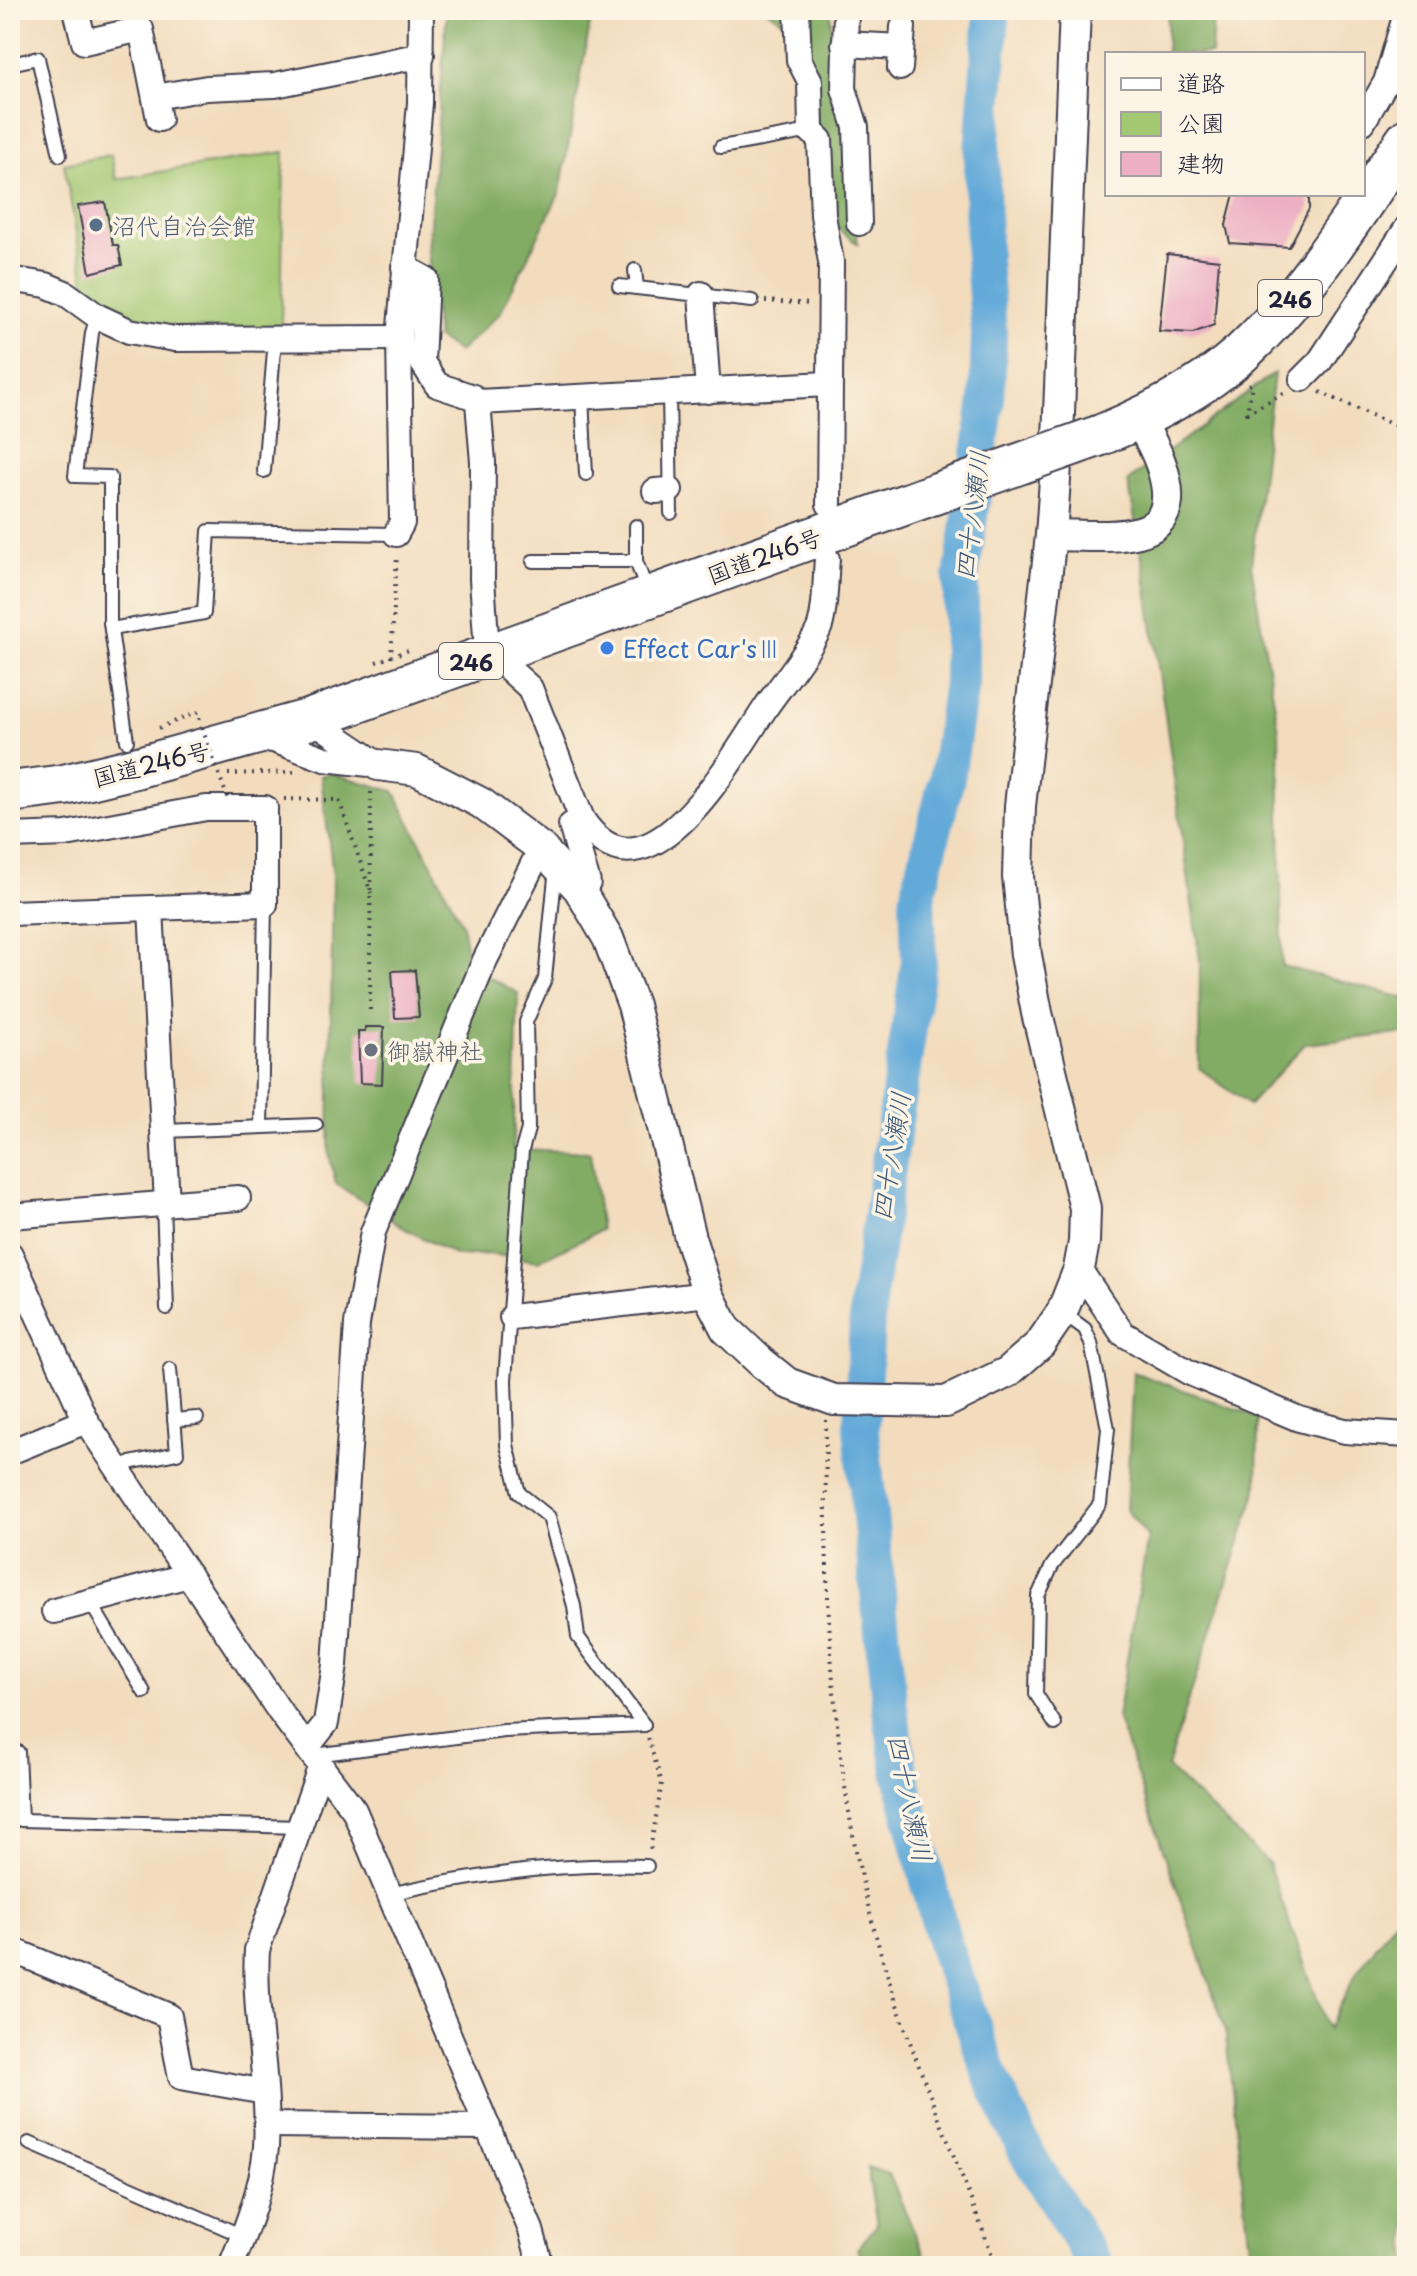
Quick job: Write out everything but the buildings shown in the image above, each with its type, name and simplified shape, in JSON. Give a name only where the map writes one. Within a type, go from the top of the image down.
[{"type":"highway","name":"国道246号","points":[[10,792],[64,785],[311,719],[491,653],[643,579],[923,498],[1138,420],[1219,370],[1256,340],[1322,259],[1407,139]]},
{"type":"street","points":[[76,10],[84,42],[141,29],[157,108],[207,88],[275,85],[422,55]]},
{"type":"street","points":[[396,534],[402,523],[399,338],[422,55],[421,10]]},
{"type":"street","points":[[797,10],[799,60],[810,81],[811,131],[820,140],[823,215],[831,262],[829,504]]},
{"type":"street","points":[[846,10],[844,89],[856,127],[859,223]]},
{"type":"street","points":[[260,735],[325,759],[417,770],[453,786],[549,856],[579,889],[608,938],[633,1005],[690,1238],[708,1294],[726,1329],[787,1383],[830,1399],[946,1402],[1008,1372],[1040,1344],[1062,1312],[1079,1269],[1085,1208],[1037,1013],[1018,877],[1020,806],[1051,535],[1070,199],[1075,10]]},
{"type":"street","points":[[1365,119],[1386,82],[1407,10]]},
{"type":"street","points":[[844,44],[901,47]]},
{"type":"street","points":[[1304,380],[1320,361],[1407,228]]},
{"type":"street","points":[[404,267],[426,279],[422,362],[437,385],[473,397],[478,402],[485,523],[482,579],[484,630],[491,653],[530,688],[582,819],[593,836],[615,848],[635,849],[657,844],[702,802],[820,627],[827,559]]},
{"type":"street","points":[[10,279],[46,285],[65,293],[97,316],[129,331],[175,339],[399,338]]},
{"type":"street","points":[[701,294],[708,391]]},
{"type":"street","points":[[478,402],[828,384]]},
{"type":"street","points":[[1051,535],[1115,536],[1143,531],[1163,514],[1169,497],[1164,476],[1152,442],[1138,420]]},
{"type":"street","points":[[311,719],[374,765]]},
{"type":"street","points":[[10,836],[66,834],[206,808],[265,808],[265,904],[10,913]]},
{"type":"street","points":[[579,889],[588,883],[571,825],[582,819]]},
{"type":"street","points":[[231,2266],[243,2236],[266,2152],[265,2092],[255,1981],[257,1950],[265,1917],[300,1827],[315,1755],[326,1723],[335,1665],[357,1324],[373,1232],[485,960],[549,856]]},
{"type":"street","points":[[151,909],[165,1131],[165,1203]]},
{"type":"street","points":[[10,1216],[238,1198]]},
{"type":"street","points":[[10,1254],[86,1421],[280,1712],[354,1810],[531,2230],[541,2266]]},
{"type":"street","points":[[1079,1269],[1122,1333],[1190,1373],[1299,1419],[1345,1431],[1407,1435]]},
{"type":"street","points":[[512,1317],[708,1294]]},
{"type":"street","points":[[10,1452],[86,1421]]},
{"type":"street","points":[[54,1611],[189,1575]]},
{"type":"street","points":[[10,1949],[169,2016],[181,2077],[265,2092]]},
{"type":"street","points":[[266,2125],[488,2127]]},
{"type":"lane","points":[[10,64],[38,58],[60,155]]},
{"type":"lane","points":[[721,147],[811,131]]},
{"type":"lane","points":[[635,270],[637,288]]},
{"type":"lane","points":[[619,286],[752,301]]},
{"type":"lane","points":[[97,316],[92,333],[75,476],[110,477],[111,629],[127,741]]},
{"type":"lane","points":[[264,471],[275,339]]},
{"type":"lane","points":[[665,498],[669,393]]},
{"type":"lane","points":[[582,397],[586,474]]},
{"type":"lane","points":[[533,561],[643,579],[636,526]]},
{"type":"lane","points":[[111,629],[204,613],[209,531],[396,534]]},
{"type":"lane","points":[[549,856],[552,876],[545,979],[526,1022],[528,1129],[522,1150],[505,1380],[507,1445],[519,1493],[549,1517],[583,1647],[644,1725]]},
{"type":"lane","points":[[261,1126],[265,904]]},
{"type":"lane","points":[[165,1131],[316,1125]]},
{"type":"lane","points":[[165,1203],[167,1308]]},
{"type":"lane","points":[[1055,1724],[1036,1694],[1038,1596],[1052,1566],[1100,1504],[1108,1429],[1091,1343],[1085,1329],[1062,1312]]},
{"type":"lane","points":[[115,1466],[177,1453],[170,1369]]},
{"type":"lane","points":[[174,1420],[197,1418]]},
{"type":"lane","points":[[90,1602],[144,1692]]},
{"type":"lane","points":[[315,1755],[504,1731],[644,1725]]},
{"type":"lane","points":[[18,1752],[21,1820],[300,1827]]},
{"type":"lane","points":[[389,1894],[601,1864],[647,1866]]},
{"type":"lane","points":[[29,2143],[243,2236]]},
{"type":"path","points":[[752,301],[830,305]]},
{"type":"path","points":[[1239,390],[1252,384],[1247,413],[1304,380],[1312,388],[1407,431]]},
{"type":"path","points":[[390,655],[396,534]]},
{"type":"path","points":[[202,728],[228,799],[244,799]]},
{"type":"path","points":[[370,1010],[374,765]]},
{"type":"path","points":[[218,774],[295,773]]},
{"type":"path","points":[[276,799],[339,800],[371,893]]},
{"type":"path","points":[[830,1399],[827,1616],[839,1750],[853,1838],[876,1936],[904,2020],[996,2266]]},
{"type":"path","points":[[644,1725],[662,1783],[647,1866]]},
{"type":"green space","points":[[447,10],[592,13],[560,192],[500,313],[459,352],[437,338],[428,250]]},
{"type":"green space","points":[[767,10],[831,10],[831,57],[858,244],[829,222],[804,34]]},
{"type":"green space","points":[[1168,10],[1213,10],[1211,52],[1166,52]]},
{"type":"green space","points":[[284,152],[281,331],[152,327],[124,318],[88,299],[64,164],[111,155],[116,179]]},
{"type":"green space","points":[[1274,373],[1251,565],[1279,732],[1282,966],[1407,999],[1407,1033],[1305,1044],[1249,1105],[1199,1068],[1200,960],[1144,568],[1128,481]]},
{"type":"green space","points":[[330,773],[394,791],[462,923],[469,966],[518,993],[513,1149],[590,1152],[601,1230],[538,1261],[488,1254],[457,1256],[407,1230],[336,1184],[329,1153],[333,875],[321,776]]},
{"type":"green space","points":[[1133,1372],[1258,1417],[1257,1489],[1167,1767],[1268,1863],[1328,2029],[1357,1972],[1407,1904],[1407,2266],[1252,2266],[1225,2028],[1117,1717],[1148,1537],[1126,1510]]},
{"type":"green space","points":[[867,2167],[889,2174],[929,2266],[870,2266],[857,2249],[877,2225]]},
{"type":"waterway","name":"四十八瀬川","points":[[992,10],[982,153],[983,260],[989,332],[987,400],[961,578],[961,683],[947,778],[917,898],[919,961],[868,1302],[861,1429],[890,1709],[901,1776],[944,1943],[991,2077],[1026,2152],[1096,2266]]},
{"type":"place","name":"沼代自治会館","points":[[96,225]]},
{"type":"place","name":"Effect Car'sⅢ","points":[[607,648]]},
{"type":"place","name":"御嶽神社","points":[[371,1050]]}]
